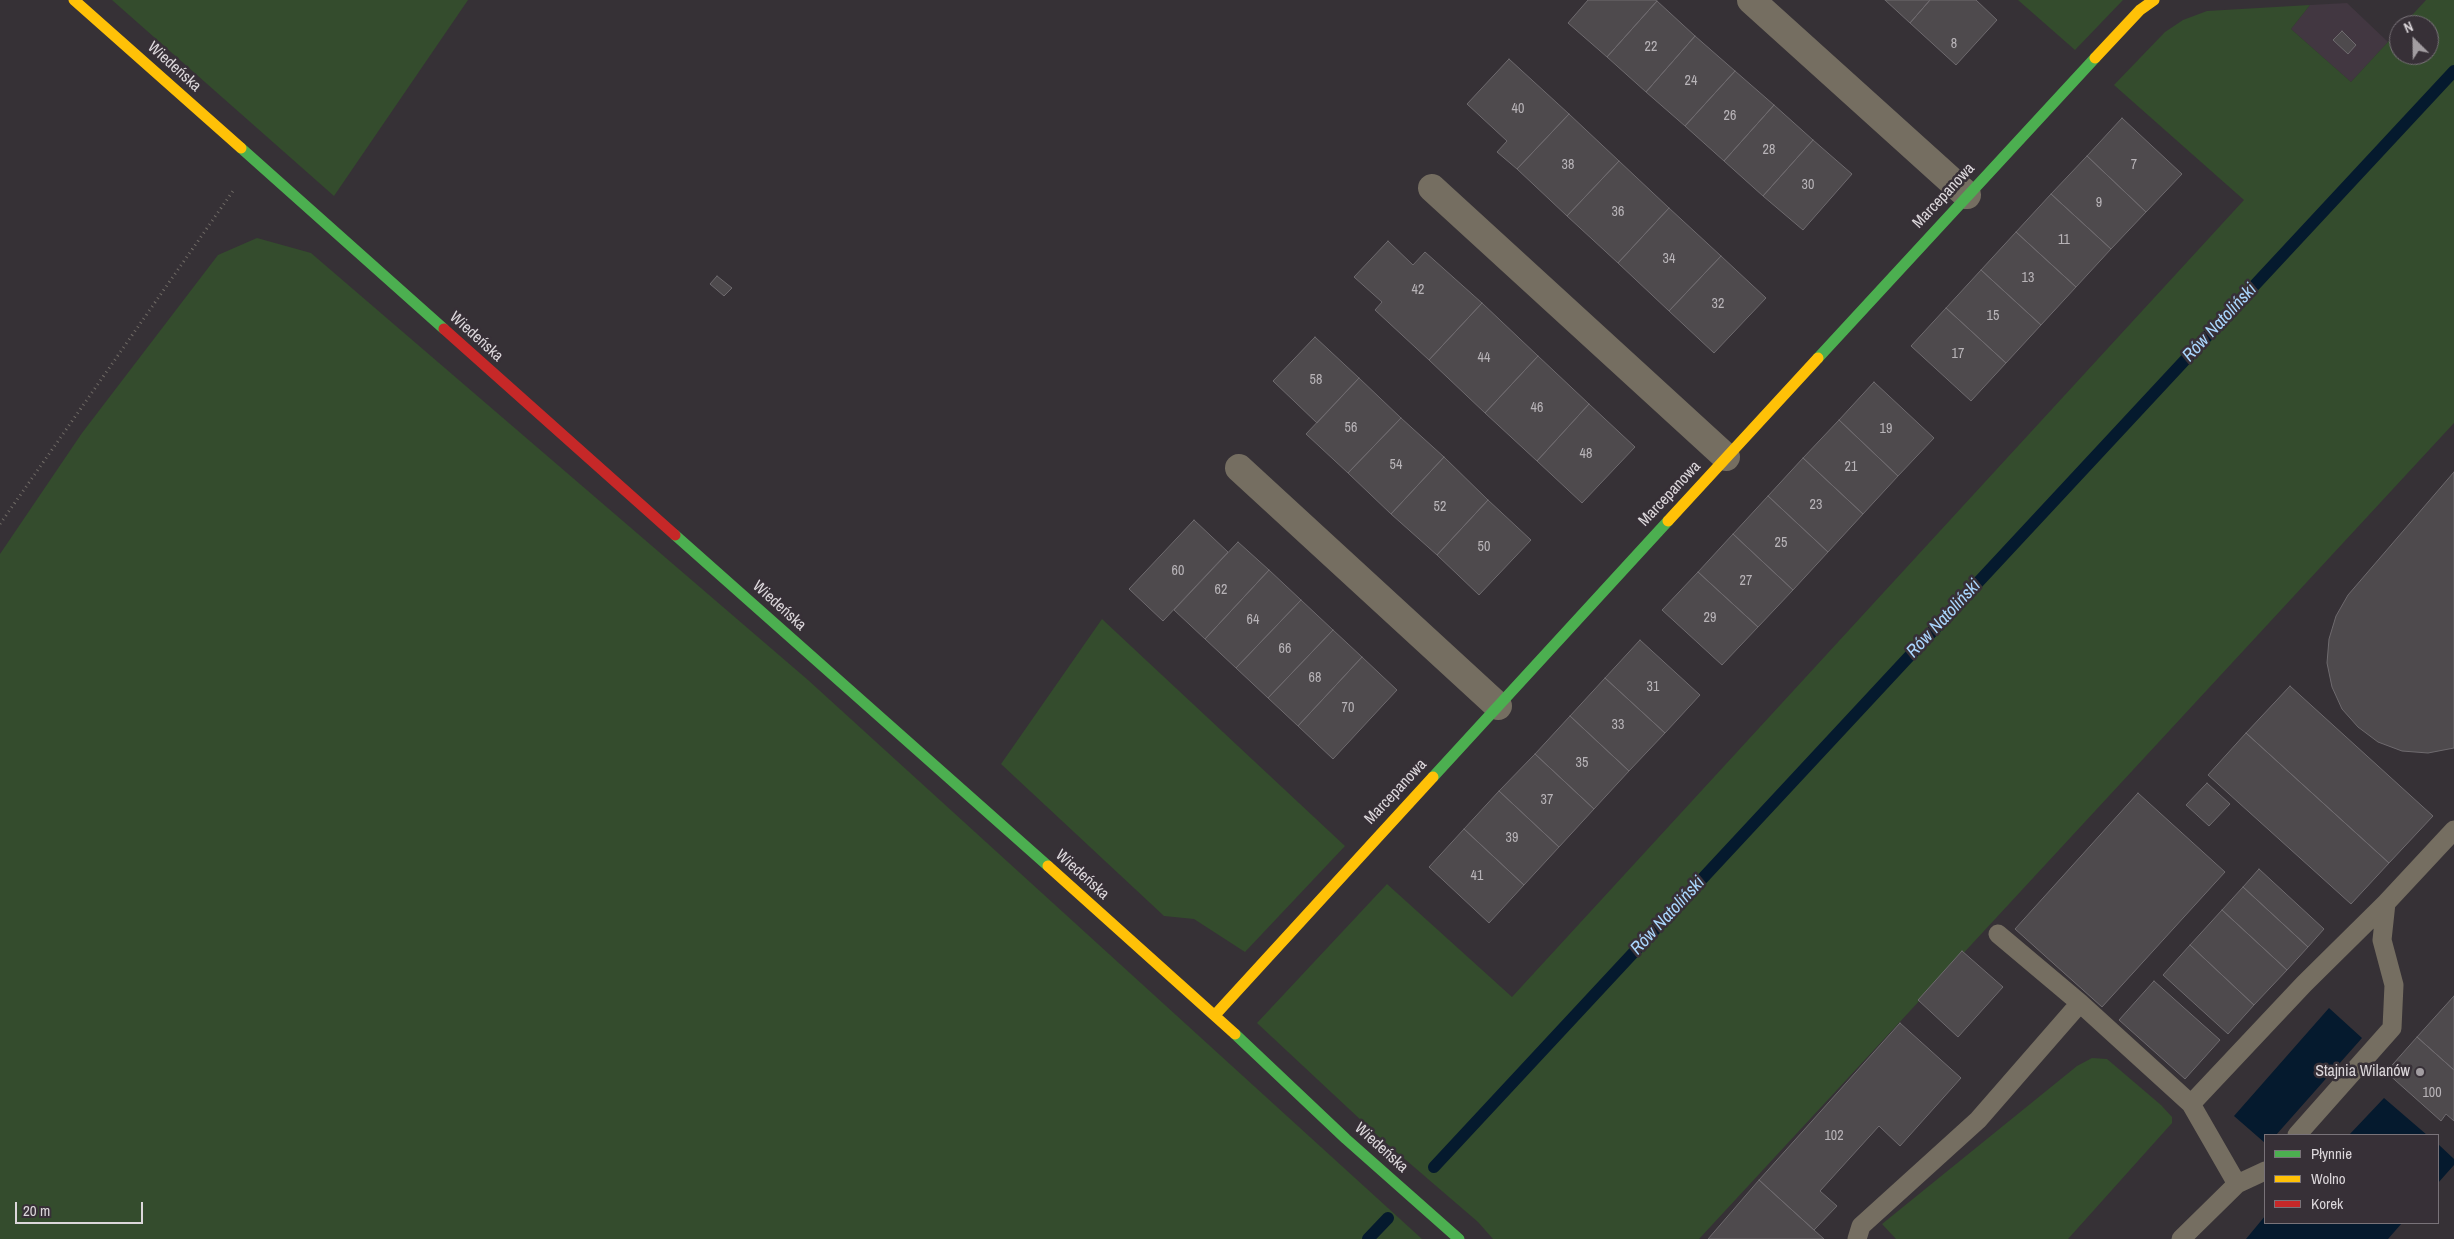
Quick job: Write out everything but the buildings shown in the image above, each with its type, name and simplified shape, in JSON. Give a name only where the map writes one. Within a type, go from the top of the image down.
[{"type":"street","name":"Wiedeńska","points":[[74,0],[1215,1015],[1346,1139],[1459,1239]]},
{"type":"street","points":[[1751,0],[1967,195]]},
{"type":"street","name":"Marcepanowa","points":[[1215,1015],[1967,195],[2140,10],[2154,0]]},
{"type":"street","points":[[1432,188],[1726,457]]},
{"type":"street","points":[[1239,468],[1498,706]]},
{"type":"lane","points":[[2192,1104],[2304,984],[2386,903],[2454,830]]},
{"type":"lane","points":[[2298,1134],[2392,1028],[2394,985],[2382,940],[2386,903]]},
{"type":"lane","points":[[1998,934],[2080,1003],[2192,1104],[2237,1184]]},
{"type":"lane","points":[[1857,1239],[1861,1226],[1978,1120],[2080,1003]]},
{"type":"lane","points":[[2181,1239],[2237,1184],[2264,1171]]},
{"type":"path","points":[[0,524],[254,160]]},
{"type":"shaded area","points":[[2347,3],[2388,42],[2351,82],[2291,29],[2310,5]]},
{"type":"green space","points":[[112,0],[468,0],[334,196]]},
{"type":"green space","points":[[2018,0],[2123,0],[2075,50]]},
{"type":"green space","points":[[2426,0],[2454,0],[2454,423],[1699,1239],[1493,1239],[1478,1222],[1378,1136],[1257,1023],[1387,884],[1512,997],[2244,200],[2114,85],[2165,32],[2183,20],[2207,11],[2310,5],[2291,29],[2351,82],[2389,41],[2389,65],[2439,65],[2439,15],[2412,15]]},
{"type":"green space","points":[[257,238],[311,253],[808,680],[1422,1239],[0,1239],[0,554],[82,433],[218,255]]},
{"type":"green space","points":[[1102,619],[1345,846],[1245,952],[1194,919],[1164,916],[1001,764]]},
{"type":"green space","points":[[2092,1058],[2107,1059],[2161,1105],[2172,1117],[2172,1123],[2068,1239],[1896,1239],[1882,1224],[2077,1066]]},
{"type":"water","points":[[2329,1008],[2362,1038],[2277,1134],[2264,1134],[2264,1142],[2234,1116]]},
{"type":"water","points":[[2384,1098],[2426,1134],[2350,1134]]},
{"type":"water","points":[[2439,1145],[2454,1159],[2454,1165],[2439,1182]]},
{"type":"water","points":[[2264,1217],[2264,1224],[2401,1224],[2388,1239],[2246,1239]]},
{"type":"waterway","name":"Rów Natoliński","points":[[1434,1167],[2454,71]]},
{"type":"waterway","name":"Rów Natoliński","points":[[1368,1239],[1388,1218]]},
{"type":"traffic: fast","points":[[1818,358],[2095,58]]},
{"type":"traffic: fast","points":[[241,148],[444,329]]},
{"type":"traffic: fast","points":[[1433,777],[1668,521]]},
{"type":"traffic: fast","points":[[675,535],[1048,866]]},
{"type":"traffic: fast","points":[[1235,1034],[1346,1139],[1459,1239]]},
{"type":"traffic: slow","points":[[74,0],[241,148]]},
{"type":"traffic: slow","points":[[2095,58],[2140,10],[2154,0]]},
{"type":"traffic: slow","points":[[1668,521],[1818,358]]},
{"type":"traffic: slow","points":[[1215,1015],[1433,777]]},
{"type":"traffic: slow","points":[[1048,866],[1235,1034]]},
{"type":"traffic: jam","points":[[444,329],[675,535]]},
{"type":"place","name":"Stajnia Wilanów","points":[[2420,1072]]}]
